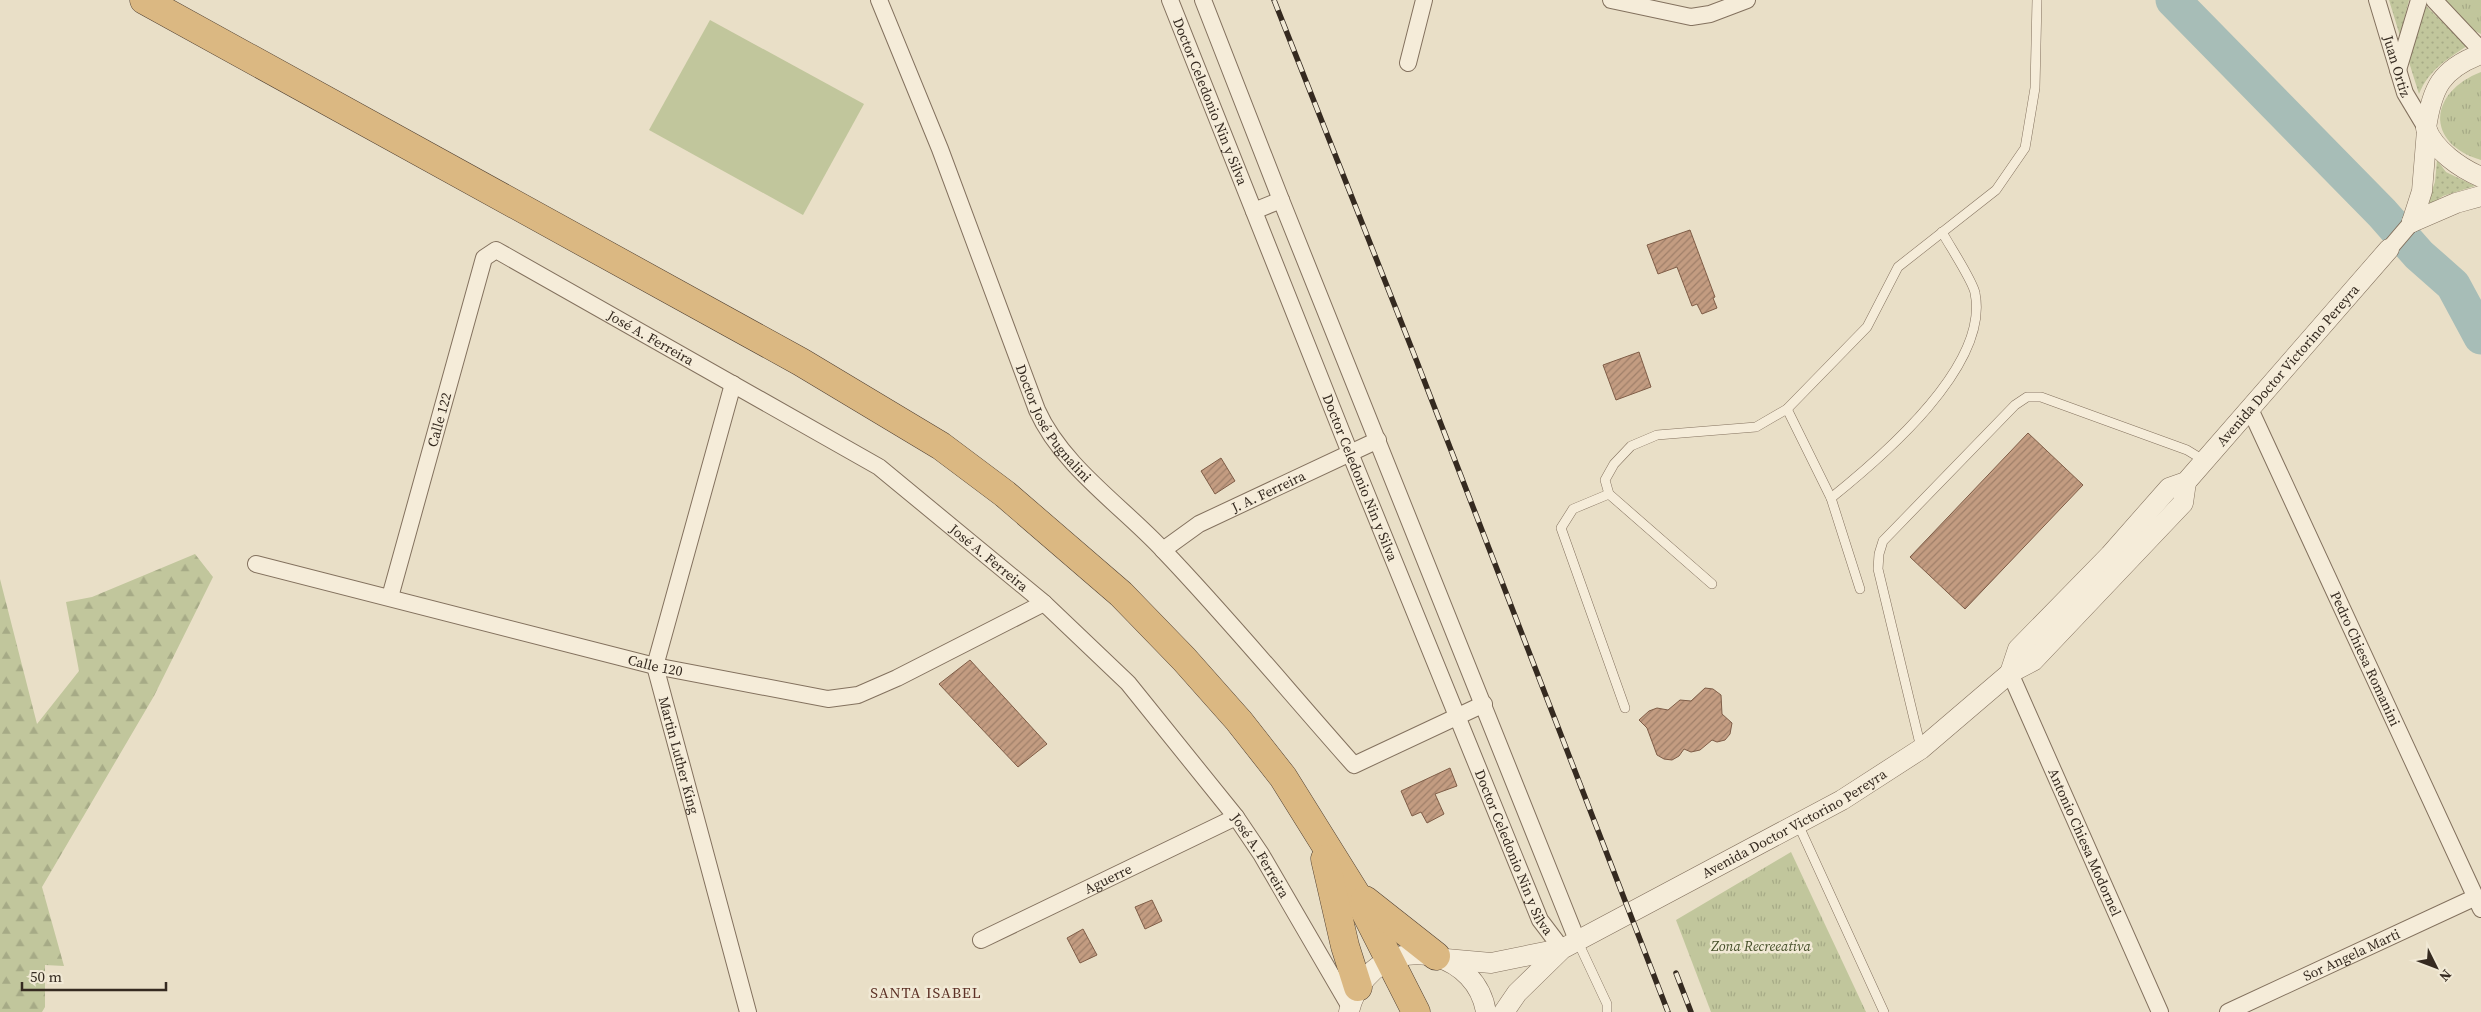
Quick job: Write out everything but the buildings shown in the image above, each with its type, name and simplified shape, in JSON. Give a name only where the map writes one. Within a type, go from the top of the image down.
[{"type":"highway","points":[[144,0],[800,362],[941,446],[1005,494],[1121,594],[1184,659],[1239,721],[1283,777],[1356,894],[1391,959],[1416,1012]]},
{"type":"highway","points":[[1317,831],[1345,946],[1353,1002]]},
{"type":"highway","points":[[1356,894],[1441,958]]},
{"type":"street","name":"Doctor José Pugnalini","points":[[879,0],[940,149],[1046,430],[1062,451],[1163,550],[1354,765],[1457,717]]},
{"type":"street","name":"Doctor Celedonio Nin y Silva","points":[[1170,0],[1350,453],[1540,920],[1570,944]]},
{"type":"street","name":"Doctor Celedonio Nin y Silva","points":[[1204,0],[1281,200],[1484,704],[1570,944]]},
{"type":"street","points":[[1408,62],[1424,0]]},
{"type":"street","points":[[1611,0],[1691,16],[1710,14],[1747,0]]},
{"type":"street","name":"Juan Ortiz","points":[[2377,0],[2405,93],[2426,129]]},
{"type":"street","points":[[2398,71],[2419,0]]},
{"type":"street","points":[[2434,0],[2481,50]]},
{"type":"street","points":[[2389,249],[2412,222],[2422,191],[2430,100],[2438,85],[2459,64],[2481,54]]},
{"type":"street","points":[[2426,129],[2456,163],[2481,177]]},
{"type":"street","points":[[2412,222],[2456,203],[2481,196]]},
{"type":"street","points":[[1254,211],[1281,200]]},
{"type":"street","name":"Avenida Doctor Victorino Pereyra","points":[[1570,944],[1842,800],[1921,749],[2010,673],[2018,649],[2110,554],[2169,488],[2186,482],[2389,249]]},
{"type":"street","name":"José A. Ferreira","points":[[496,250],[880,467],[1044,603],[1128,683],[1236,817],[1262,854],[1353,1002]]},
{"type":"street","name":"Calle 122","points":[[390,597],[484,258],[496,250]]},
{"type":"street","points":[[655,666],[733,384]]},
{"type":"street","name":"Pedro Chiesa Romanini","points":[[2250,409],[2478,903]]},
{"type":"street","name":"J. A. Ferreira","points":[[1163,550],[1199,524],[1378,440]]},
{"type":"street","name":"Calle 120","points":[[256,564],[655,666],[828,699],[858,695],[897,678],[1044,603]]},
{"type":"street","name":"Martin Luther King","points":[[655,666],[748,1012]]},
{"type":"street","name":"Antonio Chiesa Modornel","points":[[2010,673],[2160,1012]]},
{"type":"street","points":[[1457,717],[1484,704]]},
{"type":"street","name":"Aguerre","points":[[981,940],[1236,817]]},
{"type":"street","name":"Sor Angela Marti","points":[[2228,1012],[2478,903]]},
{"type":"street","points":[[1353,1002],[1372,970],[1391,959],[1421,954],[1491,963],[1570,944]]},
{"type":"street","points":[[1504,1012],[1517,993],[1570,944]]},
{"type":"street","points":[[1441,958],[1460,968],[1472,980],[1480,994],[1486,1012]]},
{"type":"lane","points":[[1712,584],[1609,494],[1605,480],[1614,464],[1631,446],[1657,435],[1756,427],[1788,409],[1867,327],[1898,267],[1996,190],[2025,148],[2035,88],[2037,0]]},
{"type":"lane","points":[[1832,498],[1871,466],[1906,431],[1946,385],[1968,348],[1976,318],[1975,292],[1942,232]]},
{"type":"lane","points":[[1921,749],[1878,569],[1879,554],[1883,541],[2014,405],[2027,397],[2040,397],[2186,450],[2205,461]]},
{"type":"lane","points":[[1788,409],[1832,498],[1860,589]]},
{"type":"lane","points":[[1609,494],[1573,509],[1561,528],[1625,708]]},
{"type":"lane","points":[[1798,824],[1884,1012]]},
{"type":"lane","points":[[1570,944],[1607,1004],[1607,1012]]},
{"type":"green space","points":[[2389,0],[2409,0],[2400,36]]},
{"type":"green space","points":[[2440,0],[2481,0],[2481,34],[2473,30]]},
{"type":"green space","points":[[2423,3],[2467,46],[2433,72],[2419,94],[2408,59]]},
{"type":"green space","points":[[710,20],[864,104],[803,215],[649,130]]},
{"type":"green space","points":[[2481,72],[2481,160],[2463,152],[2450,142],[2442,130],[2440,117],[2443,104],[2451,92],[2464,81]]},
{"type":"green space","points":[[2437,160],[2446,172],[2475,186],[2443,196],[2425,208],[2435,182]]},
{"type":"green space","points":[[195,554],[213,577],[154,696],[42,887],[64,966],[45,965],[45,1007],[42,1012],[0,1012],[0,579],[37,724],[79,671],[66,602],[92,597]]},
{"type":"green space","name":"Zona Recreeativa","points":[[1791,852],[1866,1012],[1711,1012],[1676,920]]},
{"type":"waterway","points":[[2173,0],[2382,213],[2419,255],[2453,285],[2481,337]]},
{"type":"railway","points":[[1274,0],[1417,362],[1668,1012]]},
{"type":"railway","points":[[1676,973],[1691,1012]]},
{"type":"district","name":"SANTA ISABEL","points":[[926,993]]}]
